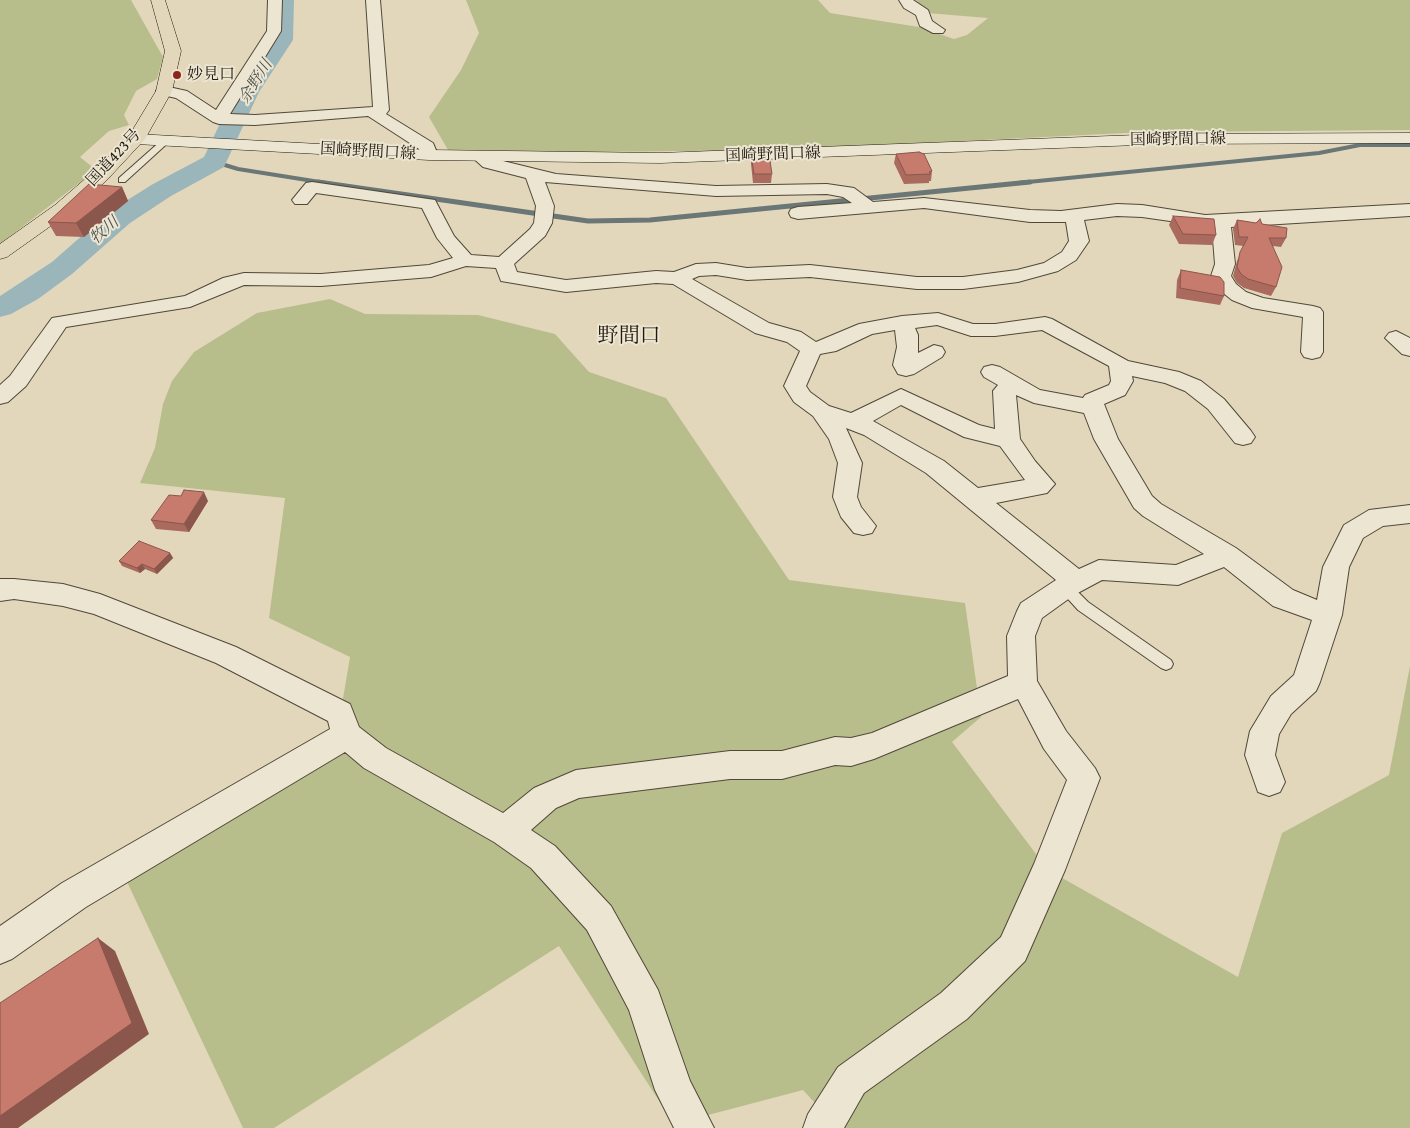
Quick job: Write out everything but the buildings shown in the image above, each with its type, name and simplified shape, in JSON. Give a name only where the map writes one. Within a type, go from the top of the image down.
[{"type":"highway","name":"国道423号","points":[[0,253],[62,209],[99,177],[136,139],[164,91],[173,51],[158,0]]},
{"type":"main road","name":"国崎野間口線","points":[[136,139],[481,157],[660,158],[1164,139],[1410,138]]},
{"type":"street","points":[[219,119],[274,32],[275,0]]},
{"type":"street","points":[[373,0],[381,110],[377,115]]},
{"type":"street","points":[[906,0],[909,5],[923,13],[925,23],[938,30]]},
{"type":"street","points":[[164,91],[181,94],[219,119],[255,120],[371,111],[427,147],[430,155]]},
{"type":"street","points":[[481,157],[489,163],[534,176],[716,191],[828,188],[848,192],[869,208]]},
{"type":"street","points":[[0,397],[18,381],[59,322],[116,311],[181,303],[244,279],[320,280],[431,271],[465,260],[504,263],[538,232],[544,214],[534,176]]},
{"type":"street","points":[[301,200],[312,188],[429,204],[446,238],[465,260]]},
{"type":"street","points":[[798,213],[836,208],[869,208],[924,203],[1030,216],[1074,216],[1117,210],[1221,221],[1410,210]]},
{"type":"street","points":[[504,263],[508,277],[566,286],[656,277],[677,278],[696,270],[716,269],[747,274],[810,271],[834,272],[918,283],[963,282],[1018,276],[1051,267],[1069,256],[1079,241],[1074,216]]},
{"type":"street","points":[[1221,221],[1225,264],[1221,276],[1229,288],[1239,296],[1259,304],[1313,312],[1312,352]]},
{"type":"street","points":[[677,278],[762,328],[794,337],[812,349],[828,346],[866,329],[902,322],[938,319],[971,330],[995,330],[1045,323],[1120,366],[1171,376],[1193,386],[1216,404],[1242,437]]},
{"type":"street","points":[[902,322],[908,341],[904,365],[906,369],[934,352]]},
{"type":"street","points":[[812,349],[795,386],[802,397],[821,411],[872,429],[905,446],[935,467],[973,498],[1071,585]]},
{"type":"street","points":[[1120,366],[1122,381],[1117,390],[1093,400],[1093,407],[1106,440],[1143,502],[1152,510],[1227,555],[1283,598],[1328,615]]},
{"type":"street","points":[[992,372],[1034,396],[1093,407]]},
{"type":"street","points":[[973,498],[1038,487],[1043,484],[1026,467],[1008,440],[1004,391],[1017,388]]},
{"type":"street","points":[[853,422],[901,396],[972,431],[1008,440]]},
{"type":"street","points":[[821,411],[840,437],[850,463],[845,497],[850,511],[863,526]]},
{"type":"street","points":[[1269,782],[1260,755],[1265,731],[1281,705],[1306,682],[1328,615],[1336,567],[1353,532],[1378,517],[1410,514]]},
{"type":"street","points":[[822,1128],[851,1080],[954,1006],[1013,949],[1048,870],[1084,778],[1055,740],[1023,683],[1021,636],[1031,611],[1071,585],[1099,570],[1178,575],[1227,555]]},
{"type":"street","points":[[0,590],[14,589],[63,595],[100,605],[221,652],[340,713],[347,735],[375,758],[505,831],[543,857],[599,918],[645,1003],[674,1090],[695,1128]]},
{"type":"street","points":[[505,831],[545,798],[576,784],[730,765],[782,765],[835,751],[851,752],[884,742],[983,702],[1023,683]]},
{"type":"street","points":[[0,947],[74,895],[347,735]]},
{"type":"lane","points":[[122,180],[166,141]]},
{"type":"lane","points":[[1071,585],[1083,606],[1166,664]]},
{"type":"green space","points":[[0,0],[131,0],[163,57],[157,79],[136,91],[124,115],[129,125],[109,131],[80,157],[96,170],[0,244]]},
{"type":"green space","points":[[466,0],[818,0],[830,13],[919,27],[954,39],[967,35],[988,18],[927,13],[916,0],[1410,0],[1410,130],[1147,132],[776,150],[592,152],[448,150],[429,117],[461,70],[479,33]]},
{"type":"green space","points":[[330,299],[365,314],[478,315],[555,334],[589,372],[666,398],[789,580],[965,603],[981,717],[952,742],[1048,870],[1238,977],[1282,833],[1389,775],[1410,666],[1410,1128],[838,1128],[803,1090],[674,1124],[559,946],[274,1128],[243,1128],[120,867],[336,740],[350,657],[269,618],[285,498],[140,483],[155,448],[163,404],[172,381],[194,352],[257,313]]},
{"type":"waterway","name":"牧川","points":[[0,308],[27,293],[62,268],[120,217],[162,190],[215,162],[247,92],[282,40],[284,0]]},
{"type":"waterway","points":[[1018,183],[1319,153],[1360,145],[1410,145]]},
{"type":"waterway","points":[[215,162],[238,169],[326,183]]},
{"type":"waterway","points":[[318,182],[588,221],[650,220],[1030,182]]},
{"type":"place","name":"妙見口","points":[[177,75]]},
{"type":"district","name":"野間口","points":[[629,337]]},
{"type":"water label","name":"余野川","points":[[256,82]]}]
